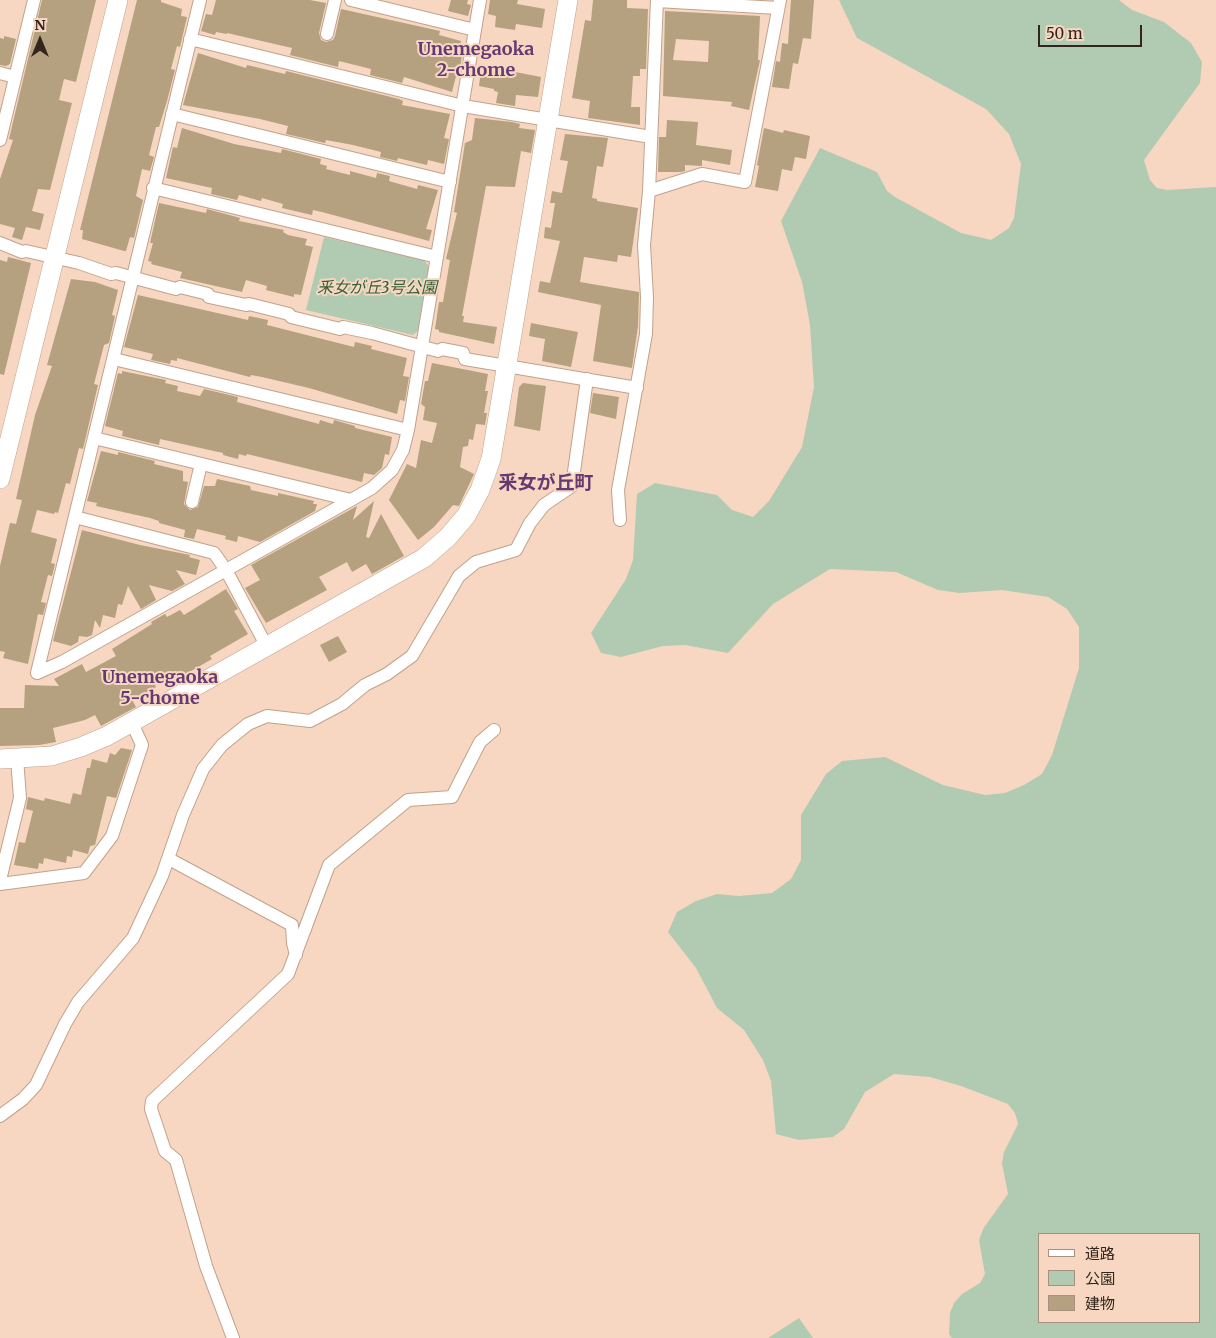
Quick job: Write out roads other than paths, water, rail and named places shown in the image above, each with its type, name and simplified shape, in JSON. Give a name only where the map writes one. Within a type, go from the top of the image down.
[{"type":"street","points":[[0,479],[118,0]]},
{"type":"street","points":[[200,0],[37,673],[62,662],[372,488],[392,470],[404,450],[408,430],[480,0]]},
{"type":"street","points":[[327,34],[336,0]]},
{"type":"street","points":[[351,0],[475,30]]},
{"type":"street","points":[[0,880],[20,798],[9,759],[52,756],[81,748],[132,723],[424,558],[458,526],[473,505],[486,474],[508,365],[568,0]]},
{"type":"street","points":[[620,520],[618,490],[646,334],[647,296],[644,245],[649,192],[657,0],[779,4],[745,182],[702,174],[649,192]]},
{"type":"street","points":[[0,140],[31,1]]},
{"type":"street","points":[[190,39],[463,106],[651,137]]},
{"type":"street","points":[[0,73],[15,77]]},
{"type":"street","points":[[172,114],[450,182]]},
{"type":"street","points":[[153,188],[437,257]]},
{"type":"street","points":[[0,243],[22,252],[26,251],[91,266],[96,270],[112,274],[116,273],[176,289],[180,287],[208,294],[209,297],[246,305],[249,304],[330,326],[372,333],[421,347],[463,353],[465,359],[637,388]]},
{"type":"street","points":[[114,359],[408,430]]},
{"type":"street","points":[[0,1116],[23,1099],[36,1085],[65,1024],[78,1002],[133,938],[169,858],[183,814],[203,769],[222,745],[248,724],[268,716],[310,722],[342,704],[365,685],[387,674],[412,656],[460,576],[476,562],[516,550],[530,523],[544,505],[572,486],[587,379]]},
{"type":"street","points":[[94,438],[351,500]]},
{"type":"street","points":[[192,502],[201,464]]},
{"type":"street","points":[[75,517],[214,553],[226,570],[267,647]]},
{"type":"street","points":[[0,884],[84,873],[112,836],[142,745],[132,723]]},
{"type":"street","points":[[233,1338],[206,1266],[176,1160],[165,1151],[151,1109],[152,1101],[288,974],[329,865],[408,800],[452,797],[480,742],[494,730]]},
{"type":"street","points":[[169,858],[292,925],[296,955]]},
{"type":"district","name":"Unemegaoka 2-chome","points":[[476,60]]},
{"type":"district","name":"釆女が丘町","points":[[546,484]]},
{"type":"district","name":"Unemegaoka 5-chome","points":[[160,688]]},
{"type":"park label","name":"釆女が丘3号公園","points":[[377,288]]}]
